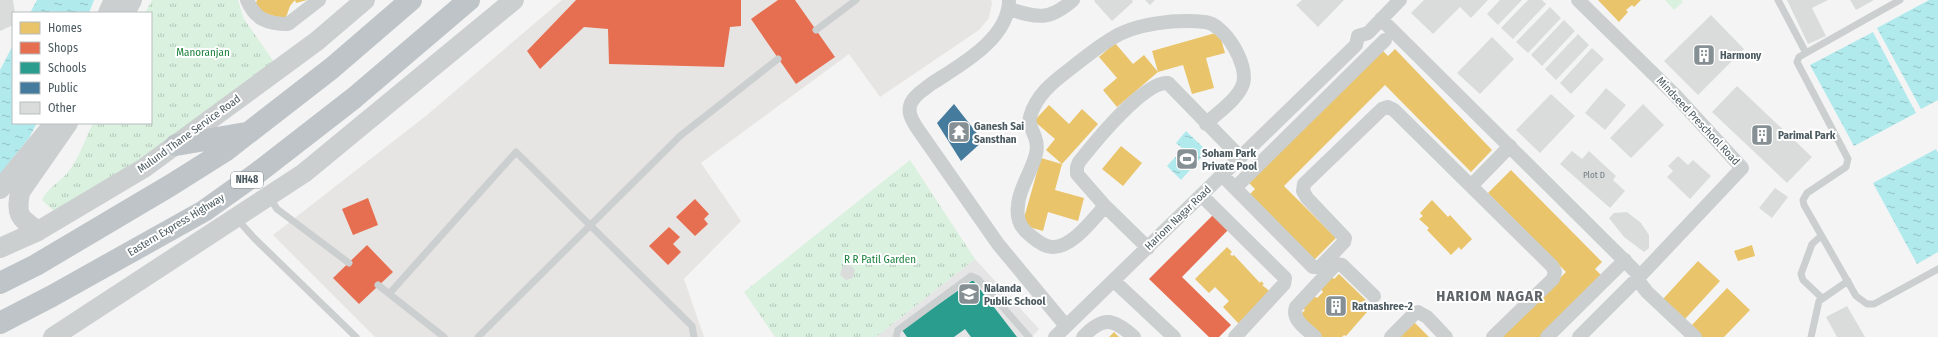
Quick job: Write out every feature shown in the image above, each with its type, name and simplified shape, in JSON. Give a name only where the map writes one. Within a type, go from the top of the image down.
[{"type":"highway","points":[[0,283],[36,265],[171,185],[225,151],[332,68],[411,0]]},
{"type":"highway","name":"Eastern Express Highway","points":[[0,323],[52,296],[204,211],[256,174],[354,98],[469,0]]},
{"type":"highway","points":[[176,145],[249,133]]},
{"type":"street","points":[[108,12],[114,0]]},
{"type":"street","points":[[126,12],[132,0]]},
{"type":"street","points":[[247,0],[251,10],[260,18],[288,24],[319,0]]},
{"type":"street","name":"Mulund Thane Service Road","points":[[0,248],[38,231],[144,168],[317,41],[365,0]]},
{"type":"street","points":[[53,337],[304,173],[514,0]]},
{"type":"street","points":[[1066,326],[998,244],[917,128],[912,120],[909,109],[916,96],[975,54],[998,33],[1005,22],[1009,5],[1033,17],[1047,16],[1059,5],[1073,0]]},
{"type":"street","name":"Hariom Nagar Road","points":[[1055,337],[1357,44],[1358,36],[1368,33],[1400,0]]},
{"type":"street","name":"Mindseed Preschool Road","points":[[1578,0],[1675,95],[1742,168],[1639,277]]},
{"type":"street","points":[[1381,19],[1624,260],[1639,277],[1647,292],[1695,337]]},
{"type":"street","points":[[1105,206],[1071,241],[1051,248],[1037,241],[1023,230],[1019,223],[1018,204],[1036,154],[1037,145],[1037,137],[1031,129],[1029,118],[1036,103],[1046,88],[1112,38],[1139,28],[1166,22],[1193,21],[1209,23],[1220,29],[1229,39],[1245,77],[1238,93],[1206,124]]},
{"type":"street","points":[[1235,188],[1385,40]]},
{"type":"street","points":[[1357,44],[1368,57]]},
{"type":"street","points":[[1148,248],[1105,206],[1078,176],[1077,167],[1095,142],[1117,118],[1149,89],[1164,83],[1170,84],[1206,124],[1244,153],[1260,163]]},
{"type":"street","points":[[1307,92],[1320,104]]},
{"type":"street","points":[[1222,175],[1313,267],[1317,268],[1322,265],[1344,242],[1345,238],[1307,198],[1303,191],[1304,184],[1382,109],[1388,107],[1394,110],[1552,266],[1555,272],[1553,279],[1493,337]]},
{"type":"street","points":[[0,189],[48,131],[52,124]]},
{"type":"street","points":[[38,231],[21,218],[18,206],[20,192],[67,124]]},
{"type":"street","points":[[1272,126],[1285,139]]},
{"type":"street","points":[[1472,186],[1510,146]]},
{"type":"street","points":[[1201,195],[1285,278],[1284,284],[1235,337]]},
{"type":"street","points":[[1553,335],[1587,297],[1624,260]]},
{"type":"street","points":[[1315,337],[1295,317],[1294,312],[1296,307],[1336,264],[1342,265],[1374,296]]},
{"type":"street","points":[[1579,337],[1639,277]]},
{"type":"street","points":[[1114,281],[1174,337]]},
{"type":"street","points":[[1587,297],[1604,313]]},
{"type":"street","points":[[1391,337],[1414,314],[1418,312],[1427,317],[1446,337]]},
{"type":"street","points":[[1083,337],[1099,323],[1106,321],[1114,322],[1134,337]]},
{"type":"lane","points":[[816,30],[856,0]]},
{"type":"lane","points":[[1778,0],[1806,53]]},
{"type":"lane","points":[[1900,0],[1799,57],[1797,62],[1848,159],[1846,167],[1804,195],[1803,200],[1804,205],[1821,236],[1862,302],[1874,304],[1938,269]]},
{"type":"lane","points":[[478,337],[680,136],[778,59]]},
{"type":"lane","points":[[389,294],[516,152],[692,326],[694,337]]},
{"type":"lane","points":[[269,197],[277,208],[349,263]]},
{"type":"lane","points":[[237,218],[254,238],[356,337]]},
{"type":"lane","points":[[1821,236],[1812,244],[1801,274],[1803,280],[1822,298]]},
{"type":"lane","points":[[896,337],[898,330],[972,276],[978,279],[1026,336]]},
{"type":"lane","points":[[1811,337],[1818,305],[1822,298],[1848,281]]},
{"type":"lane","points":[[378,285],[444,337]]},
{"type":"shaded area","points":[[562,0],[991,0],[992,3],[989,18],[979,30],[880,97],[849,54],[701,163],[741,221],[684,279],[704,337],[375,337],[273,235],[427,115]]},
{"type":"shaded area","name":"Nalanda Public School","points":[[975,259],[1039,329],[1032,337],[876,337]]},
{"type":"green space","name":"Manoranjan","points":[[152,0],[238,0],[244,19],[274,62],[152,154],[57,214],[42,200],[48,191],[64,177],[71,167],[93,124],[152,124],[152,12],[146,12]]},
{"type":"green space","points":[[1665,0],[1681,0],[1683,2],[1674,10]]},
{"type":"green space","name":"R R Patil Garden","points":[[910,160],[975,259],[876,337],[775,337],[744,292]]},
{"type":"water","points":[[37,0],[94,0],[89,12],[31,12]]},
{"type":"water","points":[[1929,0],[1938,0],[1938,100],[1921,109],[1877,28]]},
{"type":"water","points":[[1873,32],[1916,113],[1854,146],[1810,65]]},
{"type":"water","points":[[12,47],[12,124],[36,124],[29,138],[0,174],[0,70]]},
{"type":"water","name":"Soham Park Private Pool","points":[[1186,131],[1207,151],[1181,180],[1167,166],[1183,149],[1176,143]]},
{"type":"water","points":[[1936,149],[1938,153],[1938,252],[1917,264],[1873,183]]},
{"type":"building: Homes","points":[[257,0],[295,0],[290,6],[285,20],[254,9]]},
{"type":"building: Homes","points":[[295,0],[307,0],[296,3]]},
{"type":"building: Homes","points":[[1598,0],[1641,0],[1634,7],[1632,5],[1626,10],[1628,12],[1619,22]]},
{"type":"building: Homes","points":[[1219,32],[1225,53],[1206,58],[1214,88],[1192,94],[1183,65],[1158,72],[1152,51]]},
{"type":"building: Homes","points":[[1115,43],[1133,64],[1144,55],[1158,72],[1117,107],[1103,90],[1117,78],[1099,57]]},
{"type":"building: Homes","points":[[1380,48],[1388,56],[1395,49],[1492,150],[1471,172],[1385,85],[1284,186],[1336,238],[1313,261],[1248,196],[1255,189],[1247,181]]},
{"type":"building: Homes","points":[[1049,105],[1069,124],[1082,109],[1098,124],[1062,164],[1046,150],[1055,139],[1034,121]]},
{"type":"building: Homes","points":[[1121,146],[1142,163],[1123,186],[1102,169]]},
{"type":"building: Homes","points":[[1041,158],[1062,164],[1055,190],[1084,198],[1078,221],[1048,212],[1043,231],[1022,225]]},
{"type":"building: Homes","points":[[1511,170],[1602,262],[1595,269],[1603,277],[1542,337],[1500,337],[1566,272],[1488,193]]},
{"type":"building: Homes","points":[[1432,200],[1448,217],[1450,215],[1472,239],[1461,250],[1459,247],[1451,255],[1427,230],[1429,228],[1419,219],[1423,216],[1420,213]]},
{"type":"building: Homes","points":[[1752,245],[1755,256],[1738,261],[1734,251]]},
{"type":"building: Homes","points":[[1227,247],[1232,252],[1230,254],[1232,256],[1234,255],[1260,283],[1261,281],[1264,284],[1262,285],[1272,293],[1240,325],[1223,307],[1229,301],[1215,287],[1209,293],[1195,279]]},
{"type":"building: Homes","points":[[1698,261],[1720,281],[1685,319],[1663,299]]},
{"type":"building: Homes","name":"Ratnashree-2","points":[[1339,274],[1370,304],[1364,309],[1367,312],[1346,336],[1320,337],[1299,316],[1305,310],[1302,307],[1314,296],[1317,298],[1323,292],[1321,289],[1332,277],[1334,279]]},
{"type":"building: Homes","points":[[1727,288],[1750,310],[1724,337],[1702,337],[1691,326]]},
{"type":"building: Homes","points":[[1412,320],[1429,337],[1395,337]]},
{"type":"building: Homes","points":[[1114,332],[1119,337],[1109,337]]},
{"type":"building: Shops","points":[[576,0],[741,0],[741,26],[730,27],[724,67],[609,64],[608,29],[584,27],[540,69],[527,51]]},
{"type":"building: Shops","points":[[778,0],[795,0],[835,57],[796,84],[751,19]]},
{"type":"building: Shops","points":[[368,198],[378,225],[353,235],[342,209]]},
{"type":"building: Shops","points":[[695,199],[709,214],[704,219],[708,224],[695,236],[676,217]]},
{"type":"building: Shops","points":[[1213,215],[1228,230],[1182,277],[1231,325],[1219,337],[1209,337],[1149,279]]},
{"type":"building: Shops","points":[[669,227],[680,237],[673,244],[681,252],[668,265],[649,246]]},
{"type":"building: Shops","points":[[367,245],[393,272],[359,304],[333,278]]},
{"type":"building: Schools","name":"Nalanda Public School","points":[[973,280],[1017,337],[971,337],[965,329],[954,337],[907,337],[902,330]]},
{"type":"building: Public","name":"Ganesh Sai Sansthan","points":[[954,104],[983,141],[961,161],[937,123]]},
{"type":"building: Other","points":[[0,0],[13,0],[15,12],[12,12],[12,25],[0,31]]},
{"type":"building: Other","points":[[1132,0],[1133,2],[1112,21],[1094,1]]},
{"type":"building: Other","points":[[1145,0],[1155,0],[1150,5]]},
{"type":"building: Other","points":[[1302,0],[1344,0],[1318,27],[1296,5]]},
{"type":"building: Other","points":[[1424,0],[1488,0],[1471,18],[1460,7],[1433,34],[1411,13]]},
{"type":"building: Other","points":[[1500,0],[1522,0],[1498,25],[1487,14]]},
{"type":"building: Other","points":[[1528,0],[1542,0],[1546,4],[1513,39],[1501,28]]},
{"type":"building: Other","points":[[1787,0],[1828,0],[1812,8],[1826,36],[1808,44]]},
{"type":"building: Other","points":[[1850,0],[1874,0],[1856,10]]},
{"type":"building: Other","points":[[1550,7],[1561,18],[1528,53],[1516,42]]},
{"type":"building: Other","name":"Harmony","points":[[1711,15],[1744,49],[1698,95],[1664,61]]},
{"type":"building: Other","points":[[1564,20],[1575,31],[1542,66],[1531,55]]},
{"type":"building: Other","points":[[1578,34],[1589,45],[1556,80],[1545,69]]},
{"type":"building: Other","points":[[1492,37],[1514,59],[1480,94],[1457,73]]},
{"type":"building: Other","points":[[1592,48],[1604,59],[1571,94],[1560,83]]},
{"type":"building: Other","name":"Parimal Park","points":[[1737,86],[1812,157],[1787,183],[1712,112]]},
{"type":"building: Other","points":[[1606,88],[1626,105],[1605,130],[1585,113]]},
{"type":"building: Other","points":[[1551,94],[1575,116],[1540,153],[1516,130]]},
{"type":"building: Other","points":[[1643,104],[1664,125],[1631,158],[1610,138]]},
{"type":"building: Other","points":[[1572,151],[1582,159],[1589,151],[1616,176],[1613,180],[1625,191],[1610,208],[1560,164]]},
{"type":"building: Other","points":[[1678,156],[1688,165],[1693,160],[1711,176],[1690,199],[1667,177],[1673,171],[1668,166]]},
{"type":"building: Other","points":[[1775,188],[1788,197],[1772,218],[1759,208]]},
{"type":"building: Other","points":[[1627,212],[1641,223],[1649,235],[1649,248],[1644,252],[1624,237],[1609,218],[1614,213]]},
{"type":"building: Other","points":[[849,264],[855,270],[853,278],[846,280],[840,275],[842,267]]},
{"type":"building: Other","points":[[1847,306],[1865,337],[1837,337],[1826,317]]},
{"type":"place","name":"Harmony","points":[[1704,55]]},
{"type":"place","name":"Ganesh Sai Sansthan","points":[[959,132]]},
{"type":"place","name":"Parimal Park","points":[[1762,135]]},
{"type":"place","name":"Soham Park Private Pool","points":[[1187,159]]},
{"type":"place","name":"Nalanda Public School","points":[[969,294]]},
{"type":"place","name":"Ratnashree-2","points":[[1336,306]]},
{"type":"district","name":"HARIOM NAGAR","points":[[1490,296]]}]
